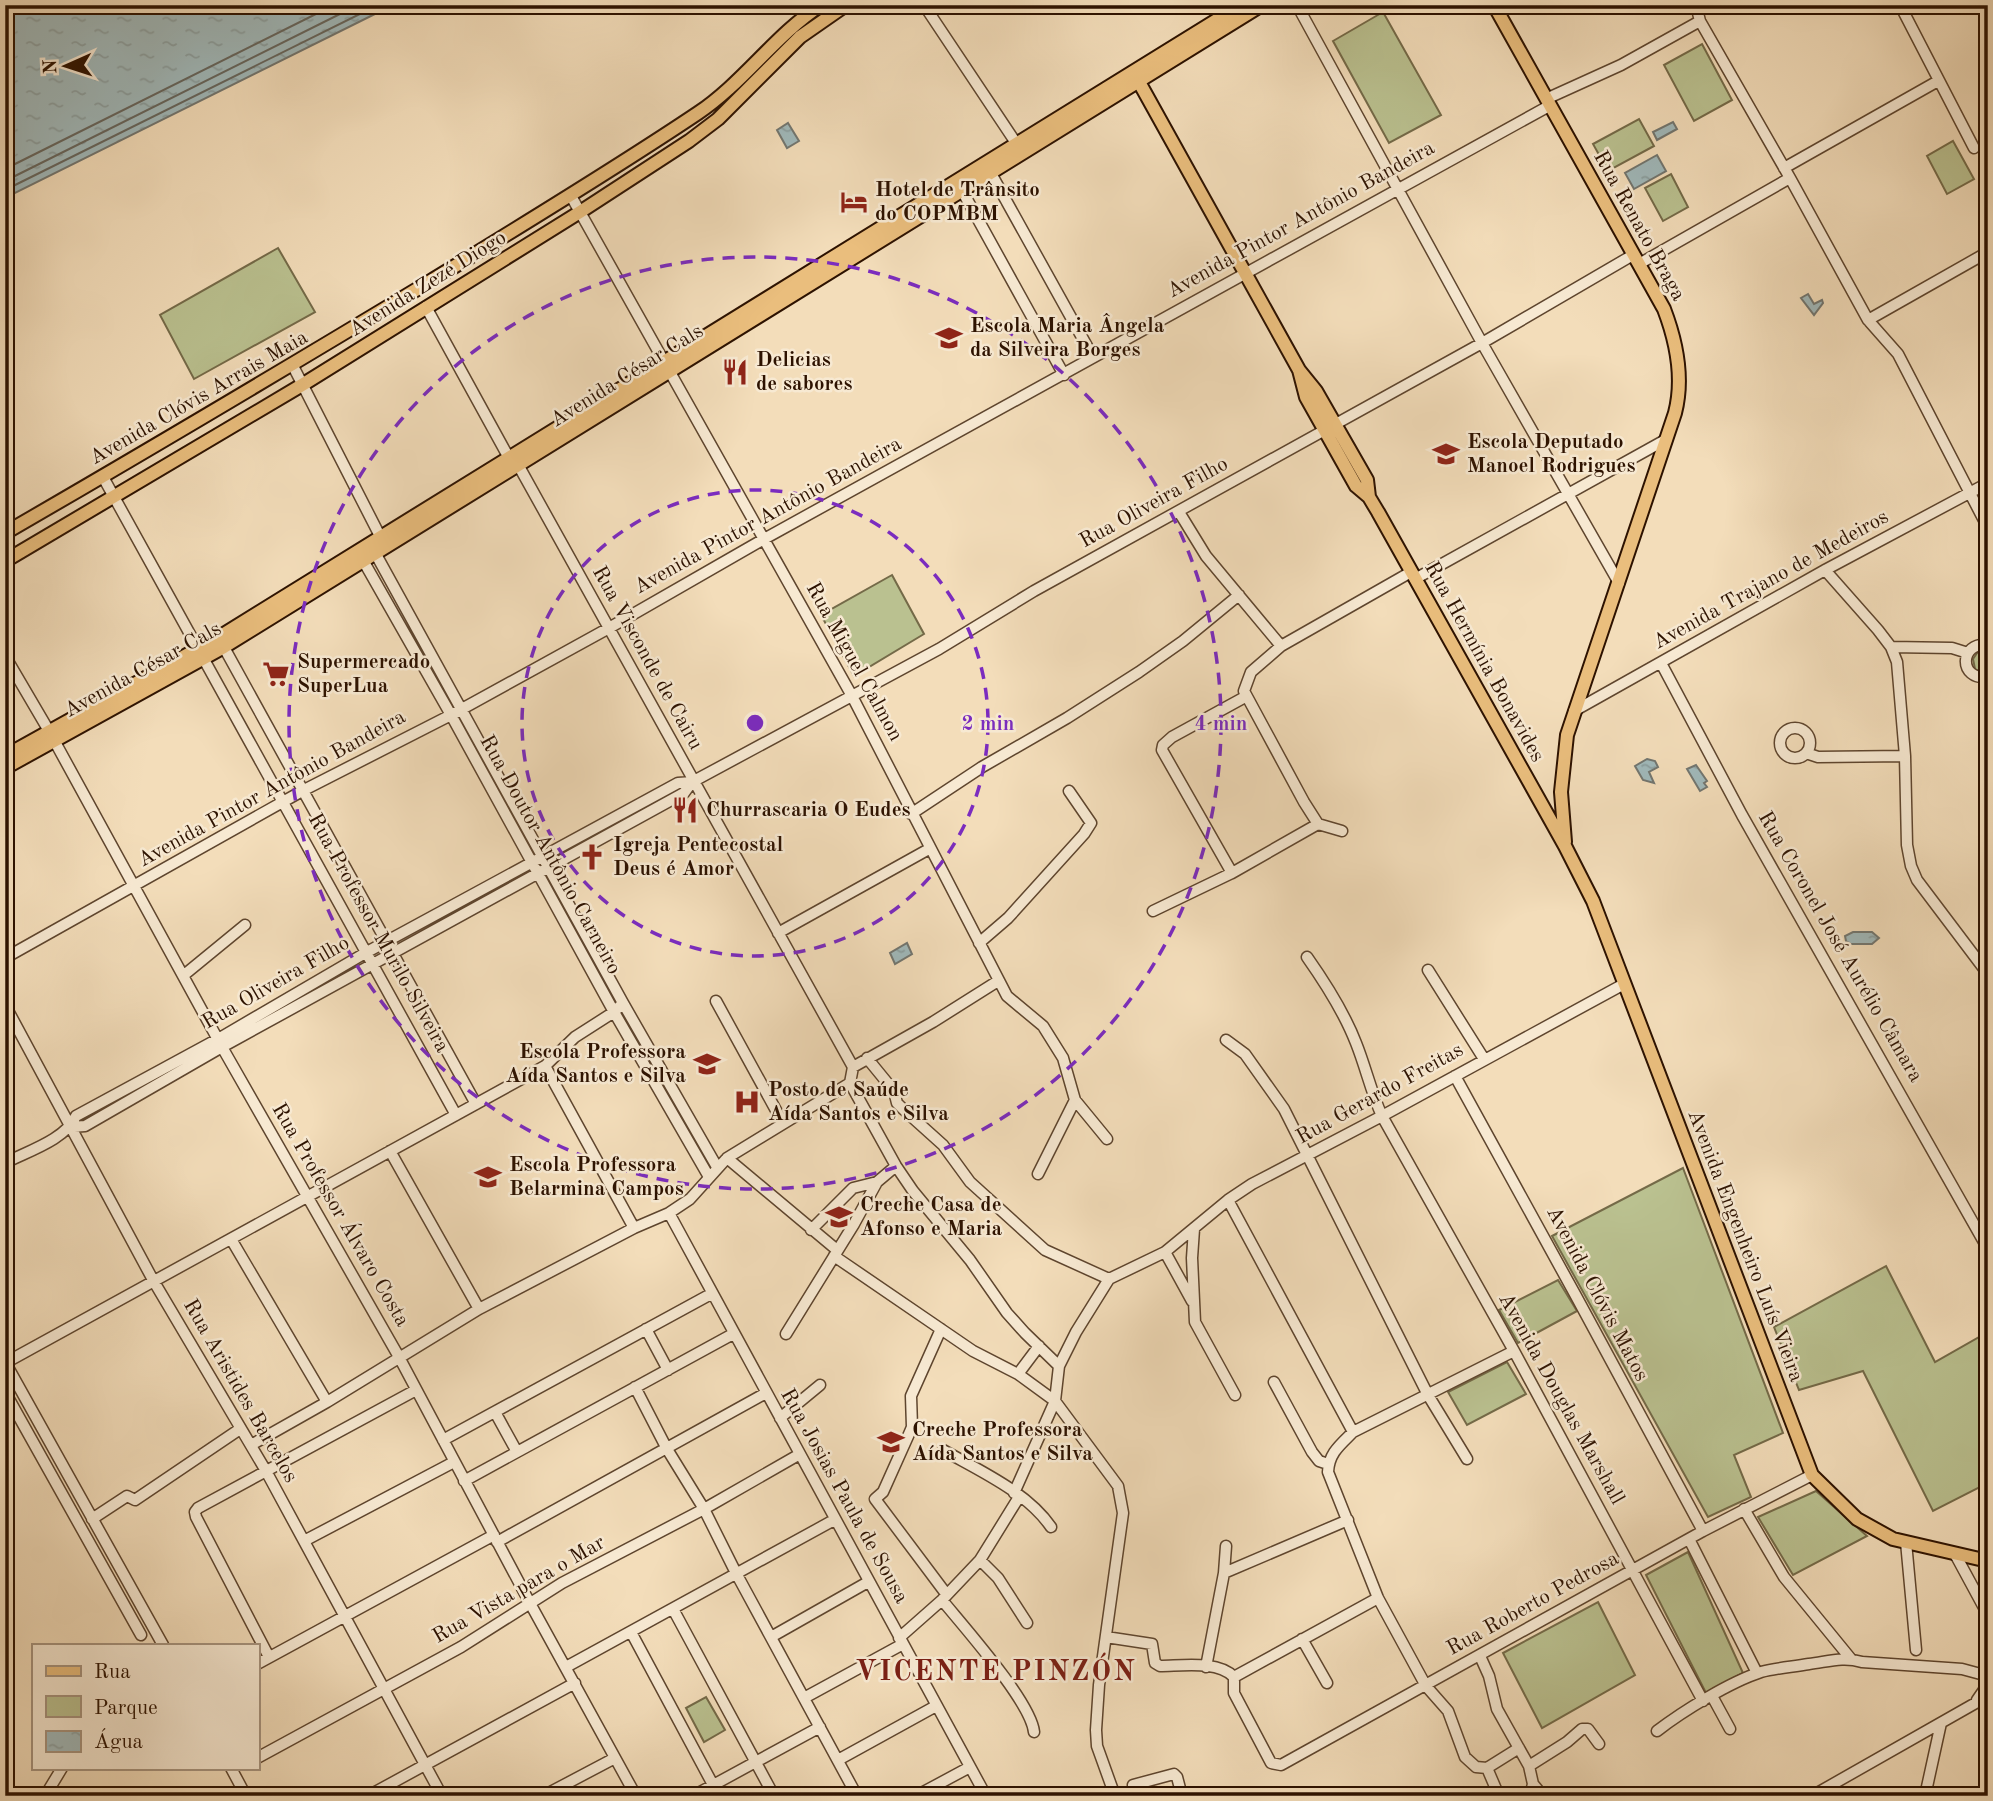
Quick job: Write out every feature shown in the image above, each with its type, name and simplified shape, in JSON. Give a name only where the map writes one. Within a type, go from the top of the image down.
[{"type":"main road","name":"Avenida Clóvis Arrais Maia","points":[[5,533],[293,366],[571,196],[702,111],[794,25],[821,5]]},
{"type":"main road","name":"Avenida Zezé Diogo","points":[[5,561],[302,385],[580,212],[708,126],[800,37],[846,5]]},
{"type":"main road","name":"Avenida César Cals","points":[[1136,76],[1241,5]]},
{"type":"main road","name":"Avenida César Cals","points":[[5,768],[52,736],[222,642],[1136,76],[1262,5]]},
{"type":"main road","name":"Rua Renato Braga","points":[[1494,5],[1664,309],[1678,358],[1678,404],[1574,711],[1563,761],[1561,792],[1565,846]]},
{"type":"main road","name":"Rua Hermínia Bonavides","points":[[1136,76],[1299,370],[1307,397],[1329,426],[1356,486],[1369,497],[1565,846]]},
{"type":"main road","name":"Avenida César Cals","points":[[5,756],[52,736]]},
{"type":"main road","name":"Avenida Engenheiro Luís Vieira","points":[[1565,846],[1592,901],[1812,1475],[1857,1519],[1893,1539],[1988,1562]]},
{"type":"street","points":[[924,5],[1019,148]]},
{"type":"street","points":[[1297,5],[1482,342],[1619,583]]},
{"type":"street","points":[[1696,5],[1700,21],[1868,320],[1898,354],[1988,528]]},
{"type":"street","points":[[1900,5],[1974,148]]},
{"type":"street","name":"Avenida Pintor Antônio Bandeira","points":[[5,958],[304,790],[456,712],[609,628],[764,539],[1399,190],[1548,103],[1700,21]]},
{"type":"street","name":"Rua Oliveira Filho","points":[[5,1163],[71,1127],[85,1126],[367,952],[678,783],[692,782],[852,696],[1329,426],[1636,260],[1787,173],[1938,81]]},
{"type":"street","points":[[988,168],[1093,357]]},
{"type":"street","points":[[959,187],[1064,375]]},
{"type":"street","name":"Rua Miguel Calmon","points":[[571,196],[852,696],[998,981],[1007,996],[1043,1026],[1060,1053],[1075,1100],[1107,1139]]},
{"type":"street","points":[[1868,320],[1988,252]]},
{"type":"street","name":"Rua Visconde de Cairu","points":[[426,307],[609,628],[692,782],[853,1067]]},
{"type":"street","name":"Rua Doutor Antônio Carneiro","points":[[293,366],[456,712],[532,863],[709,1177]]},
{"type":"street","points":[[1342,831],[1318,824],[1245,697],[1244,691],[1251,673],[1282,646],[1667,439]]},
{"type":"street","name":"Rua Professor Murilo Silveira","points":[[103,477],[456,1115]]},
{"type":"street","name":"Avenida Trajano de Medeiros","points":[[1574,711],[1825,570],[1988,483]]},
{"type":"street","points":[[1178,512],[1206,556],[1282,646]]},
{"type":"street","name":"Rua Doutor Antônio Carneiro","points":[[360,557],[548,868],[717,1167]]},
{"type":"street","points":[[1825,570],[1891,647],[1899,678],[1905,756],[1907,845],[1911,866],[1917,880],[1988,974]]},
{"type":"street","points":[[911,814],[982,767],[1139,672],[1183,641],[1239,595]]},
{"type":"street","name":"Rua Professor Murilo Silveira","points":[[222,642],[475,1104]]},
{"type":"street","points":[[414,648],[425,642]]},
{"type":"street","points":[[1988,645],[1975,646],[1968,653],[1966,664],[1971,674],[1988,677]]},
{"type":"street","points":[[1891,647],[1952,648],[1968,653]]},
{"type":"street","name":"Rua Professor Álvaro Costa","points":[[5,656],[52,736],[220,1043],[399,1357],[636,1796]]},
{"type":"street","name":"Rua Coronel José Aurélio Câmara","points":[[1661,663],[1742,815],[1988,1249]]},
{"type":"street","points":[[1232,873],[1165,756],[1163,745],[1172,737],[1245,697]]},
{"type":"street","points":[[1806,753],[1818,757],[1905,756]]},
{"type":"street","name":"Rua Oliveira Filho","points":[[220,1043],[374,965],[684,793],[692,782]]},
{"type":"street","points":[[979,943],[1008,918],[1091,823],[1069,791]]},
{"type":"street","points":[[612,820],[618,830]]},
{"type":"street","points":[[1153,911],[1232,873],[1318,824]]},
{"type":"street","points":[[575,840],[581,850]]},
{"type":"street","points":[[778,933],[929,849]]},
{"type":"street","points":[[184,975],[245,925]]},
{"type":"street","points":[[579,948],[589,942]]},
{"type":"street","name":"Avenida Douglas Marshall","points":[[1307,957],[1346,1022],[1382,1116],[1514,1351],[1632,1570],[1708,1699],[1730,1729]]},
{"type":"street","points":[[1428,970],[1484,1059]]},
{"type":"street","points":[[998,981],[933,1022],[853,1067],[850,1083],[896,1166],[932,1215],[970,1260],[1007,1313],[1059,1366]]},
{"type":"street","points":[[601,989],[612,982]]},
{"type":"street","name":"Rua Gerardo Freitas","points":[[1109,1279],[1165,1252],[1228,1200],[1252,1184],[1624,984]]},
{"type":"street","points":[[716,1000],[783,1123]]},
{"type":"street","points":[[162,1644],[5,1363],[545,1066],[575,1037],[614,1012],[623,1003]]},
{"type":"street","name":"Rua Aristides Barcelos","points":[[5,1005],[153,1280],[251,1446],[442,1796]]},
{"type":"street","points":[[1226,1040],[1239,1049],[1255,1067],[1284,1109],[1428,1395],[1467,1459]]},
{"type":"street","points":[[804,1698],[901,1641],[980,1560],[1016,1495],[1055,1401],[1059,1366],[1076,1332],[1109,1279],[1051,1254],[1013,1222],[970,1182],[943,1145],[897,1103],[894,1091],[867,1058]]},
{"type":"street","points":[[545,1066],[634,1228]]},
{"type":"street","name":"Avenida Clóvis Matos","points":[[1455,1076],[1703,1531]]},
{"type":"street","points":[[251,1446],[480,1309],[634,1228],[669,1213],[690,1199],[727,1158],[850,1083]]},
{"type":"street","points":[[1038,1174],[1075,1100]]},
{"type":"street","points":[[390,1151],[480,1309]]},
{"type":"street","points":[[727,1158],[835,1253],[973,1351],[1018,1374],[1055,1401],[1109,1471],[1122,1496],[1123,1513],[1099,1685],[1096,1738],[1115,1796]]},
{"type":"street","points":[[786,1334],[877,1182],[896,1166]]},
{"type":"street","points":[[811,1230],[853,1188],[864,1183],[877,1182]]},
{"type":"street","points":[[1228,1200],[1353,1432]]},
{"type":"street","name":"Rua Josias Paula de Sousa","points":[[669,1213],[986,1796]]},
{"type":"street","points":[[1194,1229],[1193,1302],[1197,1330],[1235,1395]]},
{"type":"street","points":[[231,1239],[327,1402]]},
{"type":"street","points":[[1165,1252],[1193,1302]]},
{"type":"street","points":[[443,1440],[711,1294]]},
{"type":"street","points":[[646,1329],[668,1370]]},
{"type":"street","points":[[941,1329],[911,1396],[912,1427],[883,1492],[874,1499],[1028,1712],[1034,1732]]},
{"type":"street","points":[[464,1481],[733,1334]]},
{"type":"street","points":[[1018,1374],[1039,1346]]},
{"type":"street","points":[[1514,1351],[1353,1432],[1334,1451],[1328,1464],[1330,1479],[1378,1598],[1426,1686],[1448,1711],[1465,1757],[1476,1768],[1487,1768],[1519,1748]]},
{"type":"street","points":[[1274,1382],[1312,1452],[1319,1461],[1328,1464]]},
{"type":"street","points":[[780,1418],[820,1385]]},
{"type":"street","points":[[635,1387],[667,1449],[704,1508],[736,1573],[857,1796]]},
{"type":"street","points":[[269,1657],[195,1512],[416,1390]]},
{"type":"street","points":[[5,1392],[141,1635]]},
{"type":"street","points":[[259,1663],[344,1615],[667,1449],[766,1393]]},
{"type":"street","points":[[495,1412],[517,1452]]},
{"type":"street","points":[[92,1519],[127,1496],[135,1500],[240,1429]]},
{"type":"street","points":[[943,1450],[1016,1495],[1044,1517],[1051,1527]]},
{"type":"street","name":"Rua Vista para o Mar","points":[[259,1757],[384,1690],[531,1605],[562,1583],[800,1454]]},
{"type":"street","points":[[304,1541],[454,1462]]},
{"type":"street","name":"Rua Roberto Pedrosa","points":[[1234,1677],[1234,1693],[1273,1766],[1285,1763],[1703,1531],[1812,1475]]},
{"type":"street","points":[[1744,1509],[1784,1577],[1851,1658]]},
{"type":"street","points":[[566,1667],[834,1520]]},
{"type":"street","points":[[1224,1573],[1348,1520]]},
{"type":"street","points":[[1689,1539],[1757,1673]]},
{"type":"street","points":[[1906,1542],[1916,1650]]},
{"type":"street","points":[[1206,1667],[1224,1573],[1226,1546]]},
{"type":"street","points":[[1955,1554],[1988,1615]]},
{"type":"street","points":[[980,1560],[998,1578],[1027,1623]]},
{"type":"street","points":[[771,1637],[868,1582]]},
{"type":"street","points":[[1106,1637],[1152,1644],[1157,1666],[1206,1667],[1227,1671],[1234,1677],[1378,1598]]},
{"type":"street","points":[[673,1609],[774,1796]]},
{"type":"street","points":[[136,1644],[149,1621]]},
{"type":"street","points":[[631,1632],[719,1796]]},
{"type":"street","points":[[1302,1639],[1327,1684]]},
{"type":"street","points":[[1480,1656],[1489,1676],[1497,1709],[1529,1766],[1533,1784],[1531,1796]]},
{"type":"street","points":[[1657,1731],[1757,1673],[1831,1660],[1851,1658],[1862,1662],[1962,1669],[1988,1676]]},
{"type":"street","points":[[368,1796],[575,1684]]},
{"type":"street","points":[[1975,1704],[1988,1684]]},
{"type":"street","points":[[1812,1796],[1988,1696]]},
{"type":"street","points":[[838,1760],[936,1706]]},
{"type":"street","points":[[1925,1796],[1941,1724]]},
{"type":"street","points":[[693,1796],[820,1727]]},
{"type":"street","points":[[1529,1766],[1582,1729],[1588,1729],[1599,1744]]},
{"type":"street","points":[[543,1796],[615,1758]]},
{"type":"street","points":[[916,1796],[970,1767]]},
{"type":"street","points":[[1487,1768],[1499,1796]]},
{"type":"street","points":[[45,1796],[61,1770]]},
{"type":"street","points":[[234,1770],[246,1796]]},
{"type":"street","points":[[1133,1785],[1174,1774],[1182,1796]]},
{"type":"street","points":[[1533,1784],[1543,1796]]},
{"type":"green space","points":[[1383,12],[1441,115],[1389,143],[1333,41]]},
{"type":"green space","points":[[1702,44],[1732,100],[1694,121],[1664,65]]},
{"type":"green space","points":[[1639,119],[1654,146],[1608,171],[1593,144]]},
{"type":"green space","points":[[1953,141],[1974,179],[1947,194],[1927,156]]},
{"type":"green space","points":[[1671,174],[1688,207],[1663,221],[1645,188]]},
{"type":"green space","points":[[278,248],[315,312],[194,379],[160,315]]},
{"type":"green space","points":[[892,575],[924,634],[854,676],[821,615]]},
{"type":"green space","points":[[1988,652],[1988,672],[1981,673],[1975,669],[1973,659],[1977,653]]},
{"type":"green space","points":[[1683,1168],[1783,1433],[1734,1455],[1751,1497],[1708,1517],[1552,1236]]},
{"type":"green space","points":[[1886,1266],[1935,1362],[1988,1332],[1988,1483],[1933,1511],[1863,1371],[1799,1390],[1774,1327]]},
{"type":"green space","points":[[1558,1280],[1577,1311],[1518,1343],[1499,1310]]},
{"type":"green space","points":[[1507,1362],[1526,1394],[1467,1425],[1448,1392]]},
{"type":"green space","points":[[1816,1491],[1867,1536],[1793,1575],[1758,1517]]},
{"type":"green space","points":[[1688,1552],[1743,1673],[1706,1693],[1646,1575]]},
{"type":"green space","points":[[1598,1602],[1635,1675],[1542,1728],[1503,1653]]},
{"type":"green space","points":[[706,1697],[725,1730],[704,1742],[686,1708]]},
{"type":"water","points":[[5,5],[393,5],[5,198]]},
{"type":"water","points":[[1673,122],[1677,129],[1657,140],[1653,132]]},
{"type":"water","points":[[788,123],[799,141],[787,148],[777,130]]},
{"type":"water","points":[[1657,155],[1666,171],[1634,189],[1625,173]]},
{"type":"water","points":[[1808,294],[1814,304],[1822,300],[1823,303],[1814,315],[1801,298]]},
{"type":"water","points":[[1647,759],[1655,761],[1658,767],[1649,772],[1654,783],[1643,780],[1635,766]]},
{"type":"water","points":[[1696,765],[1707,781],[1704,783],[1707,787],[1700,791],[1687,769]]},
{"type":"water","points":[[1853,932],[1872,932],[1879,938],[1872,944],[1851,944],[1846,941],[1845,936]]},
{"type":"water","points":[[907,943],[912,954],[895,964],[890,953]]},
{"type":"place","name":"Hotel de Trânsito do COPMBM","points":[[854,202]]},
{"type":"place","name":"Escola Maria Ângela da Silveira Borges","points":[[949,338]]},
{"type":"place","name":"Delicias de sabores","points":[[735,372]]},
{"type":"place","name":"Escola Deputado Manoel Rodrigues","points":[[1446,454]]},
{"type":"place","name":"Supermercado SuperLua","points":[[276,674]]},
{"type":"place","name":"Churrascaria O Eudes","points":[[685,810]]},
{"type":"place","name":"Igreja Pentecostal Deus é Amor","points":[[592,857]]},
{"type":"place","name":"Escola Professora Aída Santos e Silva","points":[[707,1064]]},
{"type":"place","name":"Posto de Saúde Aída Santos e Silva","points":[[747,1102]]},
{"type":"place","name":"Escola Professora Belarmina Campos","points":[[488,1177]]},
{"type":"place","name":"Creche Casa de Afonso e Maria","points":[[839,1217]]},
{"type":"place","name":"Creche Professora Aída Santos e Silva","points":[[891,1442]]},
{"type":"district","name":"VICENTE PINZÓN","points":[[996,1673]]}]
